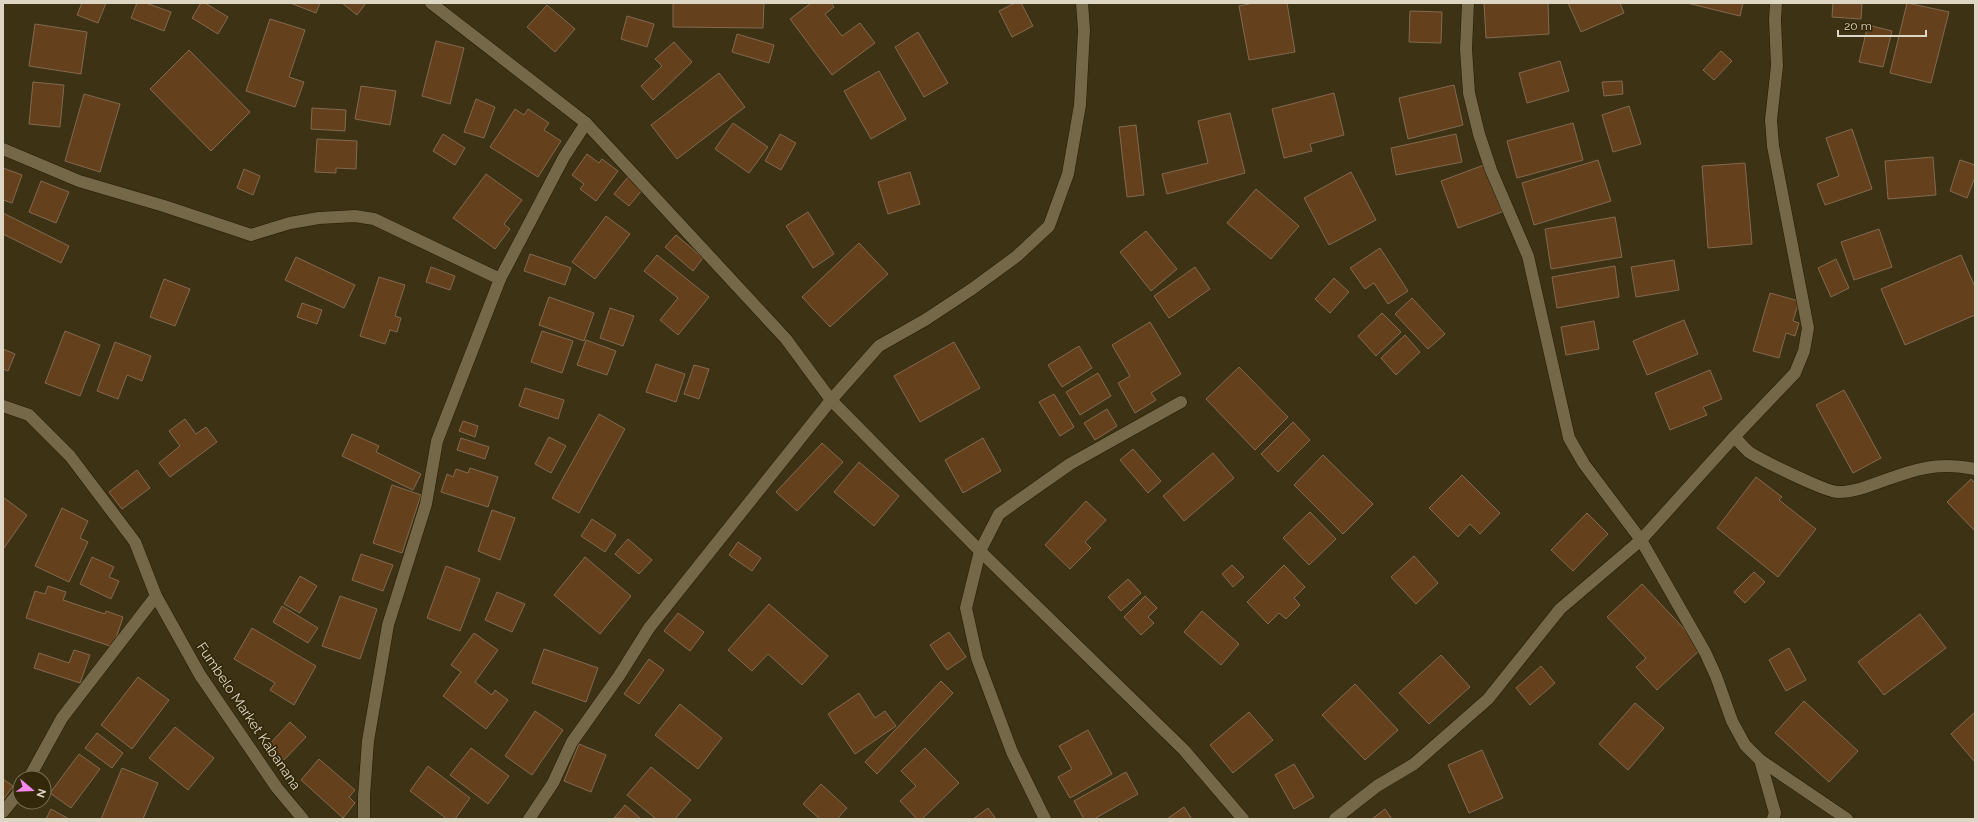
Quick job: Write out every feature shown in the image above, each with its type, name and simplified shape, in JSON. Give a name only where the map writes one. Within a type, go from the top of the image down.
[{"type":"street","points":[[431,3],[586,123],[786,339],[831,400],[980,551],[1184,750],[1243,819]]},
{"type":"street","points":[[529,819],[553,783],[572,742],[619,676],[649,628],[831,400],[879,346],[925,320],[972,289],[1017,256],[1048,226],[1068,174],[1080,105],[1084,30],[1082,3]]},
{"type":"street","points":[[1468,3],[1466,49],[1469,93],[1479,134],[1491,170],[1528,256],[1570,438],[1584,464],[1641,540],[1705,652],[1716,676],[1732,721],[1745,745],[1760,760],[1847,819]]},
{"type":"street","points":[[1335,819],[1377,786],[1414,764],[1488,699],[1560,609],[1641,540],[1734,437],[1795,373],[1804,351],[1808,328],[1773,146],[1771,120],[1777,66],[1775,20],[1776,3]]},
{"type":"street","points":[[364,819],[368,741],[388,625],[426,504],[437,441],[500,279],[560,163],[586,123]]},
{"type":"street","points":[[3,149],[79,181],[164,206],[251,235],[290,223],[319,218],[355,216],[374,219],[500,279]]},
{"type":"street","points":[[1045,819],[1012,752],[977,658],[966,608],[980,551],[999,514],[1070,464],[1181,402]]},
{"type":"street","name":"Fumbelo Market Kabanana","points":[[3,406],[29,415],[70,456],[135,542],[156,596],[200,676],[277,788],[303,819]]},
{"type":"street","points":[[1734,437],[1749,451],[1799,478],[1837,492],[1868,487],[1928,467],[1954,465],[1975,469]]},
{"type":"street","points":[[33,770],[62,718],[156,596]]},
{"type":"street","points":[[1760,760],[1775,813],[1773,819]]},
{"type":"street","points":[[3,812],[12,801]]},
{"type":"building","points":[[82,3],[106,3],[98,23],[77,15]]},
{"type":"building","points":[[137,3],[146,3],[171,12],[164,31],[131,18]]},
{"type":"building","points":[[201,3],[205,3],[228,17],[218,34],[192,18]]},
{"type":"building","points":[[290,3],[320,3],[316,13]]},
{"type":"building","points":[[342,3],[366,3],[357,15]]},
{"type":"building","points":[[673,3],[764,3],[763,28],[673,27]]},
{"type":"building","points":[[811,3],[831,3],[834,7],[825,14],[842,36],[860,23],[875,43],[832,75],[790,19]]},
{"type":"building","points":[[1015,3],[1021,3],[1033,26],[1012,37],[999,11]]},
{"type":"building","points":[[1254,3],[1287,3],[1295,52],[1249,60],[1239,6]]},
{"type":"building","points":[[1484,3],[1548,3],[1549,34],[1486,38]]},
{"type":"building","points":[[1568,3],[1620,3],[1624,13],[1581,32]]},
{"type":"building","points":[[1687,3],[1743,3],[1740,16]]},
{"type":"building","points":[[1833,3],[1862,3],[1861,19],[1832,17]]},
{"type":"building","points":[[1907,3],[1949,12],[1931,83],[1890,73]]},
{"type":"building","points":[[547,5],[575,29],[555,52],[527,27]]},
{"type":"building","points":[[1410,11],[1442,12],[1441,43],[1409,42]]},
{"type":"building","points":[[627,16],[654,24],[647,47],[621,39]]},
{"type":"building","points":[[270,19],[305,30],[289,77],[304,82],[295,107],[246,91]]},
{"type":"building","points":[[35,24],[87,32],[81,74],[29,66]]},
{"type":"building","points":[[1868,25],[1892,31],[1883,67],[1859,62]]},
{"type":"building","points":[[918,32],[948,83],[924,97],[895,47]]},
{"type":"building","points":[[737,34],[774,45],[769,63],[732,52]]},
{"type":"building","points":[[436,41],[464,48],[450,104],[422,96]]},
{"type":"building","points":[[674,42],[692,62],[653,100],[641,86],[662,66],[655,59]]},
{"type":"building","points":[[189,50],[250,112],[211,151],[150,89]]},
{"type":"building","points":[[1721,51],[1732,61],[1714,80],[1703,70]]},
{"type":"building","points":[[1560,61],[1569,91],[1527,103],[1519,73]]},
{"type":"building","points":[[879,71],[906,119],[871,139],[844,91]]},
{"type":"building","points":[[719,73],[745,107],[677,159],[651,125]]},
{"type":"building","points":[[1622,81],[1623,94],[1604,96],[1602,82]]},
{"type":"building","points":[[33,82],[64,85],[60,127],[29,124]]},
{"type":"building","points":[[1454,85],[1463,125],[1408,139],[1399,98]]},
{"type":"building","points":[[361,86],[396,91],[390,125],[355,119]]},
{"type":"building","points":[[1334,93],[1344,135],[1310,144],[1312,151],[1284,158],[1272,109]]},
{"type":"building","points":[[84,94],[120,104],[100,172],[65,161]]},
{"type":"building","points":[[476,99],[495,107],[484,138],[464,132]]},
{"type":"building","points":[[1629,106],[1641,144],[1613,152],[1602,115]]},
{"type":"building","points":[[312,108],[346,110],[345,131],[311,129]]},
{"type":"building","points":[[515,109],[524,115],[528,109],[549,123],[544,130],[561,141],[538,177],[490,147]]},
{"type":"building","points":[[1230,113],[1245,173],[1167,194],[1162,174],[1208,163],[1198,121]]},
{"type":"building","points":[[733,123],[768,147],[749,173],[715,149]]},
{"type":"building","points":[[1573,123],[1583,160],[1517,178],[1507,141]]},
{"type":"building","points":[[1136,125],[1144,195],[1127,197],[1119,127]]},
{"type":"building","points":[[1852,129],[1872,189],[1825,205],[1817,184],[1839,176],[1826,138]]},
{"type":"building","points":[[443,134],[465,148],[455,165],[433,151]]},
{"type":"building","points":[[780,134],[796,143],[781,170],[765,161]]},
{"type":"building","points":[[1456,134],[1462,162],[1396,175],[1391,148]]},
{"type":"building","points":[[317,139],[357,141],[356,169],[336,168],[336,173],[315,172]]},
{"type":"building","points":[[587,154],[599,163],[602,159],[618,171],[596,201],[580,189],[584,184],[572,175]]},
{"type":"building","points":[[1933,157],[1936,195],[1888,199],[1885,161]]},
{"type":"building","points":[[1598,160],[1611,201],[1534,225],[1522,183]]},
{"type":"building","points":[[1960,160],[1975,165],[1975,177],[1967,198],[1950,191]]},
{"type":"building","points":[[1745,163],[1752,244],[1708,248],[1702,166]]},
{"type":"building","points":[[1484,165],[1502,212],[1458,228],[1441,181]]},
{"type":"building","points":[[3,168],[22,175],[12,203],[3,200]]},
{"type":"building","points":[[244,169],[260,176],[253,195],[237,188]]},
{"type":"building","points":[[910,172],[920,204],[888,214],[878,182]]},
{"type":"building","points":[[1351,172],[1376,220],[1329,245],[1304,198]]},
{"type":"building","points":[[486,174],[522,200],[504,224],[510,229],[495,249],[453,218]]},
{"type":"building","points":[[628,177],[643,189],[629,206],[614,194]]},
{"type":"building","points":[[41,181],[69,192],[56,223],[29,212]]},
{"type":"building","points":[[1256,189],[1299,226],[1271,259],[1227,223]]},
{"type":"building","points":[[808,212],[834,254],[813,268],[786,226]]},
{"type":"building","points":[[3,213],[69,246],[61,263],[3,234]]},
{"type":"building","points":[[606,216],[630,234],[595,279],[572,262]]},
{"type":"building","points":[[1615,217],[1622,257],[1551,269],[1545,229]]},
{"type":"building","points":[[1879,229],[1892,267],[1854,280],[1841,242]]},
{"type":"building","points":[[1146,231],[1177,269],[1151,291],[1120,252]]},
{"type":"building","points":[[676,235],[703,258],[693,271],[665,247]]},
{"type":"building","points":[[859,243],[888,274],[830,327],[802,297]]},
{"type":"building","points":[[1380,248],[1408,291],[1388,304],[1374,283],[1365,289],[1350,268]]},
{"type":"building","points":[[530,254],[571,268],[565,285],[524,271]]},
{"type":"building","points":[[657,255],[709,297],[678,335],[660,320],[678,298],[644,271]]},
{"type":"building","points":[[1961,255],[1975,287],[1975,315],[1905,345],[1881,289]]},
{"type":"building","points":[[296,257],[355,285],[344,308],[285,280]]},
{"type":"building","points":[[1836,259],[1849,288],[1831,297],[1818,268]]},
{"type":"building","points":[[1674,260],[1679,290],[1636,297],[1631,267]]},
{"type":"building","points":[[1615,266],[1619,297],[1557,308],[1552,277]]},
{"type":"building","points":[[431,267],[455,276],[450,290],[426,282]]},
{"type":"building","points":[[1195,267],[1210,289],[1169,318],[1154,296]]},
{"type":"building","points":[[379,277],[405,285],[395,316],[401,318],[397,332],[390,330],[385,344],[360,336]]},
{"type":"building","points":[[1334,278],[1349,292],[1330,313],[1315,299]]},
{"type":"building","points":[[164,279],[190,289],[175,326],[150,317]]},
{"type":"building","points":[[1770,293],[1799,301],[1793,321],[1799,323],[1795,336],[1786,333],[1779,358],[1753,351]]},
{"type":"building","points":[[549,297],[594,313],[584,341],[539,325]]},
{"type":"building","points":[[1412,298],[1445,334],[1428,349],[1395,314]]},
{"type":"building","points":[[302,303],[322,310],[317,324],[297,317]]},
{"type":"building","points":[[610,308],[634,316],[623,346],[600,338]]},
{"type":"building","points":[[1382,313],[1401,332],[1376,356],[1358,336]]},
{"type":"building","points":[[1684,320],[1698,354],[1647,375],[1633,341]]},
{"type":"building","points":[[1594,321],[1599,349],[1566,355],[1561,327]]},
{"type":"building","points":[[1150,322],[1181,374],[1151,393],[1156,400],[1135,413],[1118,383],[1130,376],[1112,345]]},
{"type":"building","points":[[65,331],[100,345],[80,396],[45,383]]},
{"type":"building","points":[[542,331],[573,341],[562,373],[531,362]]},
{"type":"building","points":[[1405,335],[1420,352],[1396,375],[1381,358]]},
{"type":"building","points":[[586,340],[616,351],[607,375],[577,365]]},
{"type":"building","points":[[115,342],[151,356],[142,381],[127,375],[118,399],[97,391]]},
{"type":"building","points":[[954,342],[980,388],[920,422],[894,376]]},
{"type":"building","points":[[1079,346],[1092,368],[1062,387],[1048,365]]},
{"type":"building","points":[[3,349],[15,354],[8,371],[3,369]]},
{"type":"building","points":[[656,364],[685,374],[676,402],[646,392]]},
{"type":"building","points":[[694,365],[709,369],[699,399],[684,394]]},
{"type":"building","points":[[1239,367],[1288,417],[1255,450],[1206,399]]},
{"type":"building","points":[[1710,370],[1722,399],[1703,407],[1707,415],[1670,430],[1655,393]]},
{"type":"building","points":[[1098,373],[1111,396],[1080,415],[1066,392]]},
{"type":"building","points":[[525,388],[564,400],[558,419],[519,406]]},
{"type":"building","points":[[1844,390],[1881,458],[1853,473],[1816,405]]},
{"type":"building","points":[[1054,394],[1074,427],[1060,436],[1039,402]]},
{"type":"building","points":[[1107,409],[1117,426],[1095,440],[1084,423]]},
{"type":"building","points":[[599,414],[625,429],[579,513],[552,498]]},
{"type":"building","points":[[185,419],[196,434],[206,427],[217,442],[170,477],[159,463],[180,446],[169,431]]},
{"type":"building","points":[[463,421],[478,426],[475,437],[459,431]]},
{"type":"building","points":[[1293,422],[1310,440],[1278,472],[1261,454]]},
{"type":"building","points":[[352,434],[379,446],[376,452],[421,474],[413,490],[342,456]]},
{"type":"building","points":[[549,437],[566,446],[551,473],[535,464]]},
{"type":"building","points":[[461,438],[489,447],[485,459],[457,450]]},
{"type":"building","points":[[983,438],[1001,471],[963,493],[945,460]]},
{"type":"building","points":[[822,443],[843,462],[797,511],[776,492]]},
{"type":"building","points":[[1133,449],[1161,481],[1148,493],[1120,460]]},
{"type":"building","points":[[1213,453],[1234,478],[1184,521],[1163,496]]},
{"type":"building","points":[[1323,455],[1373,504],[1343,534],[1294,485]]},
{"type":"building","points":[[859,462],[899,496],[874,526],[834,492]]},
{"type":"building","points":[[470,468],[498,477],[488,507],[441,492],[447,474],[453,477],[456,469],[468,473]]},
{"type":"building","points":[[137,470],[150,488],[122,509],[109,492]]},
{"type":"building","points":[[1462,475],[1500,513],[1480,534],[1470,524],[1458,537],[1429,508]]},
{"type":"building","points":[[1756,477],[1782,497],[1779,500],[1816,529],[1778,577],[1717,528]]},
{"type":"building","points":[[1971,479],[1975,483],[1975,531],[1947,502]]},
{"type":"building","points":[[392,485],[421,495],[402,553],[373,543]]},
{"type":"building","points":[[3,497],[27,515],[4,548],[3,547]]},
{"type":"building","points":[[1086,501],[1106,520],[1085,542],[1091,548],[1070,569],[1045,545]]},
{"type":"building","points":[[62,508],[88,521],[80,538],[88,542],[69,582],[35,566]]},
{"type":"building","points":[[492,510],[515,518],[500,560],[478,551]]},
{"type":"building","points":[[1310,512],[1336,539],[1309,565],[1283,538]]},
{"type":"building","points":[[1587,513],[1608,534],[1573,571],[1551,550]]},
{"type":"building","points":[[592,519],[616,535],[605,552],[581,536]]},
{"type":"building","points":[[628,539],[652,560],[639,574],[615,554]]},
{"type":"building","points":[[738,542],[761,558],[752,571],[729,555]]},
{"type":"building","points":[[361,554],[393,565],[383,591],[352,580]]},
{"type":"building","points":[[1414,556],[1438,583],[1416,604],[1391,577]]},
{"type":"building","points":[[92,557],[114,567],[109,577],[119,581],[111,599],[80,584]]},
{"type":"building","points":[[585,557],[631,596],[600,634],[554,595]]},
{"type":"building","points":[[1232,565],[1244,577],[1233,587],[1222,574]]},
{"type":"building","points":[[1284,565],[1305,587],[1294,598],[1300,605],[1286,619],[1279,613],[1268,624],[1247,602]]},
{"type":"building","points":[[446,566],[480,579],[460,631],[427,618]]},
{"type":"building","points":[[1754,572],[1765,582],[1745,603],[1734,592]]},
{"type":"building","points":[[300,576],[317,586],[300,613],[284,604]]},
{"type":"building","points":[[1128,579],[1141,593],[1121,611],[1108,597]]},
{"type":"building","points":[[1642,584],[1702,648],[1657,690],[1636,667],[1646,658],[1607,617]]},
{"type":"building","points":[[48,586],[66,592],[63,600],[105,614],[106,611],[123,617],[113,647],[26,618],[35,591],[45,594]]},
{"type":"building","points":[[497,592],[525,604],[512,632],[485,620]]},
{"type":"building","points":[[340,596],[377,609],[360,659],[322,646]]},
{"type":"building","points":[[1145,596],[1157,608],[1148,617],[1154,623],[1141,635],[1124,617]]},
{"type":"building","points":[[769,604],[828,656],[802,685],[768,654],[752,671],[728,650]]},
{"type":"building","points":[[282,606],[318,628],[308,643],[273,622]]},
{"type":"building","points":[[1202,611],[1239,644],[1221,665],[1184,632]]},
{"type":"building","points":[[678,613],[704,632],[690,651],[664,631]]},
{"type":"building","points":[[1920,614],[1946,648],[1884,695],[1858,662]]},
{"type":"building","points":[[252,628],[316,666],[294,705],[270,690],[275,683],[234,659]]},
{"type":"building","points":[[949,632],[966,657],[947,670],[930,645]]},
{"type":"building","points":[[474,633],[498,650],[475,682],[492,695],[495,690],[508,700],[486,729],[443,696],[461,672],[451,665]]},
{"type":"building","points":[[1789,648],[1806,680],[1786,691],[1769,660]]},
{"type":"building","points":[[544,649],[598,668],[586,702],[532,683]]},
{"type":"building","points":[[74,650],[90,655],[80,683],[34,668],[39,653],[69,663]]},
{"type":"building","points":[[1441,655],[1470,687],[1429,724],[1399,693]]},
{"type":"building","points":[[649,659],[664,670],[639,704],[624,694]]},
{"type":"building","points":[[1541,666],[1555,683],[1530,705],[1516,688]]},
{"type":"building","points":[[138,677],[169,700],[132,749],[101,725]]},
{"type":"building","points":[[941,681],[953,693],[877,774],[865,762]]},
{"type":"building","points":[[1355,684],[1398,730],[1365,760],[1322,715]]},
{"type":"building","points":[[859,693],[875,718],[885,711],[896,726],[855,754],[828,714]]},
{"type":"building","points":[[1804,701],[1858,751],[1829,782],[1775,733]]},
{"type":"building","points":[[1635,703],[1664,728],[1628,770],[1599,744]]},
{"type":"building","points":[[680,704],[722,738],[698,769],[655,735]]},
{"type":"building","points":[[535,711],[563,730],[532,775],[505,756]]},
{"type":"building","points":[[1249,712],[1273,740],[1233,773],[1210,745]]},
{"type":"building","points":[[1975,712],[1975,762],[1951,734]]},
{"type":"building","points":[[290,722],[306,737],[282,762],[266,748]]},
{"type":"building","points":[[175,727],[214,758],[188,790],[149,758]]},
{"type":"building","points":[[1088,730],[1112,774],[1070,798],[1058,777],[1072,769],[1059,746]]},
{"type":"building","points":[[97,733],[123,753],[112,768],[85,748]]},
{"type":"building","points":[[579,744],[606,755],[591,792],[564,781]]},
{"type":"building","points":[[471,748],[509,776],[488,804],[450,775]]},
{"type":"building","points":[[925,748],[959,783],[922,819],[917,819],[900,801],[916,786],[901,771]]},
{"type":"building","points":[[1482,750],[1503,798],[1469,813],[1448,765]]},
{"type":"building","points":[[79,754],[100,769],[71,808],[52,794],[52,790]]},
{"type":"building","points":[[319,759],[355,790],[349,797],[355,803],[343,818],[301,780]]},
{"type":"building","points":[[1294,764],[1314,797],[1294,809],[1275,775]]},
{"type":"building","points":[[428,766],[470,798],[455,819],[447,819],[410,791]]},
{"type":"building","points":[[651,767],[691,800],[675,819],[656,819],[627,795]]},
{"type":"building","points":[[122,768],[158,783],[143,819],[101,819]]},
{"type":"building","points":[[1126,772],[1138,794],[1094,819],[1084,819],[1074,801]]},
{"type":"building","points":[[3,779],[12,785],[12,787],[3,800]]},
{"type":"building","points":[[821,784],[847,808],[837,819],[820,819],[803,804]]},
{"type":"building","points":[[625,805],[641,819],[614,818]]},
{"type":"building","points":[[1184,807],[1192,819],[1167,819]]},
{"type":"building","points":[[988,808],[996,819],[973,819]]},
{"type":"building","points":[[1385,809],[1392,819],[1372,819]]},
{"type":"building","points":[[52,810],[69,819],[46,819]]}]
